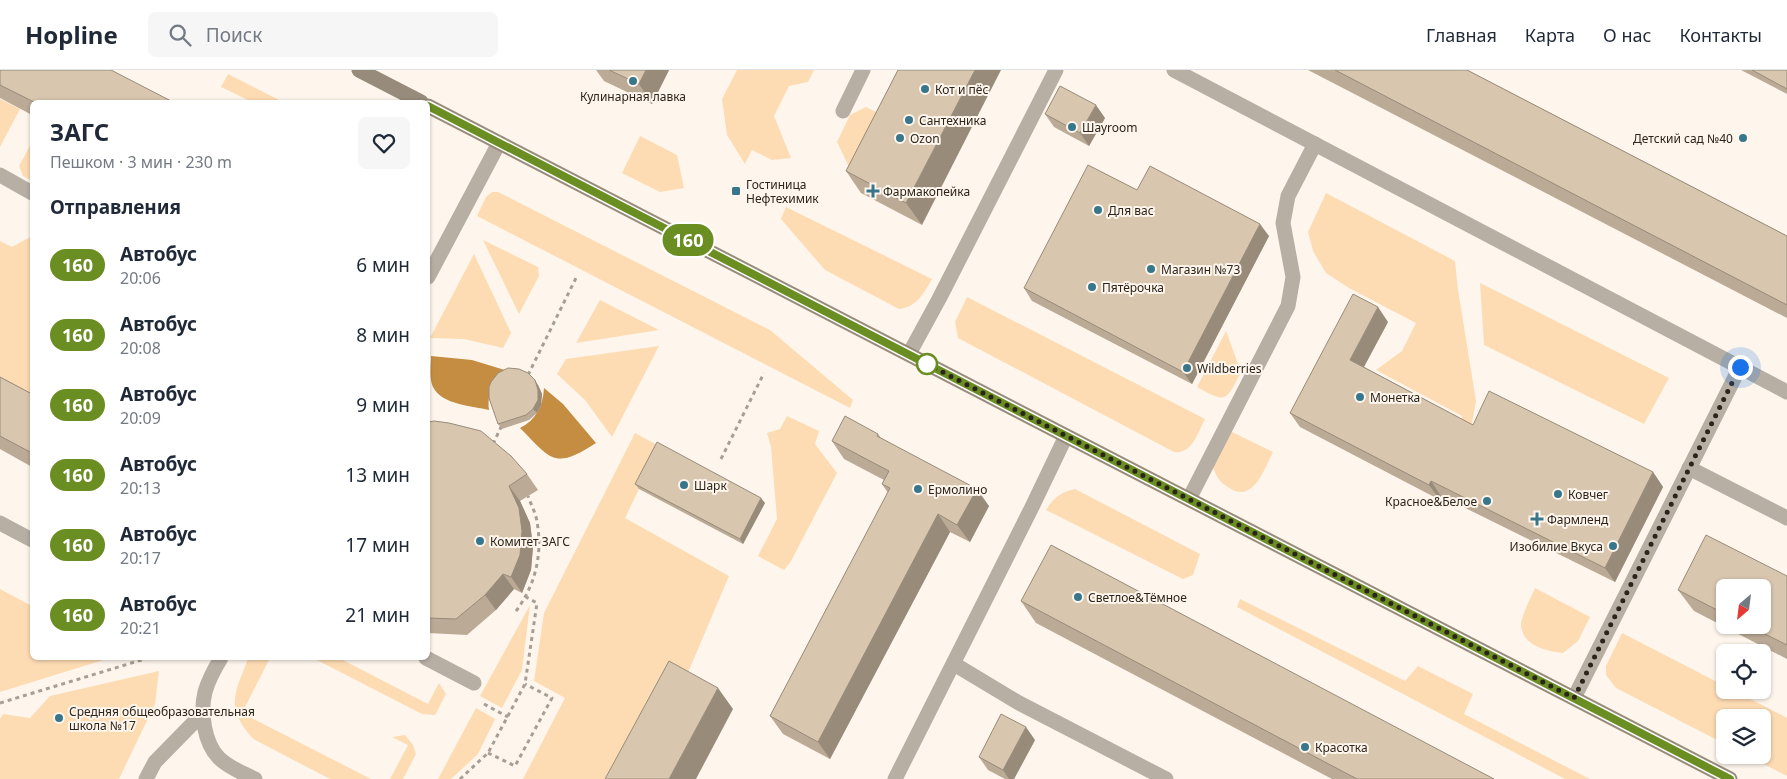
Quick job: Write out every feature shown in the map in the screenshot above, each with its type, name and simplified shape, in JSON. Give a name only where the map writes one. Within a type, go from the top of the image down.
[{"type":"main road","points":[[359,70],[417,100]]},
{"type":"main road","points":[[430,107],[1730,779]]},
{"type":"lane","points":[[842,111],[863,70]]},
{"type":"lane","points":[[909,354],[1056,70]]},
{"type":"lane","points":[[1174,70],[1787,392]]},
{"type":"lane","points":[[430,273],[499,143]]},
{"type":"lane","points":[[1189,499],[1288,306],[1293,277],[1283,223],[1288,196],[1315,144]]},
{"type":"lane","points":[[0,175],[30,192]]},
{"type":"lane","points":[[1574,698],[1740,367]]},
{"type":"lane","points":[[895,779],[1066,436]]},
{"type":"lane","points":[[1689,468],[1787,518]]},
{"type":"lane","points":[[0,523],[30,539]]},
{"type":"lane","points":[[220,660],[205,692],[203,713],[207,735],[214,753],[227,764],[256,779]]},
{"type":"lane","points":[[430,660],[474,683]]},
{"type":"lane","points":[[954,664],[1020,703],[1166,779]]},
{"type":"lane","points":[[146,779],[155,762],[203,713]]},
{"type":"path","points":[[527,375],[576,278]]},
{"type":"path","points":[[721,459],[764,373]]},
{"type":"path","points":[[490,449],[505,420]]},
{"type":"path","points":[[516,611],[526,598],[538,567],[539,542],[537,521],[528,496]]},
{"type":"path","points":[[460,779],[488,753],[525,684],[537,603],[526,598]]},
{"type":"path","points":[[0,703],[141,660]]},
{"type":"path","points":[[488,753],[515,766],[552,698],[525,684]]},
{"type":"path","points":[[476,700],[508,717]]},
{"type":"shaded area","points":[[737,70],[814,70],[808,82],[789,86],[774,116],[791,158],[772,160],[752,150],[745,164],[727,135],[722,99]]},
{"type":"shaded area","points":[[228,74],[279,100],[248,100],[221,87]]},
{"type":"shaded area","points":[[0,99],[20,109],[0,147]]},
{"type":"shaded area","points":[[866,107],[890,119],[849,167],[837,142],[850,115]]},
{"type":"shaded area","points":[[640,136],[677,155],[684,188],[660,192],[622,173]]},
{"type":"shaded area","points":[[30,146],[30,180],[23,176],[19,166]]},
{"type":"shaded area","points":[[492,192],[498,192],[770,330],[853,400],[850,408],[477,216],[486,197]]},
{"type":"shaded area","points":[[1326,193],[1455,261],[1476,401],[1472,423],[1459,445],[1462,416],[1376,370],[1402,351],[1416,323],[1349,288],[1326,273],[1313,251],[1308,232]]},
{"type":"shaded area","points":[[786,207],[932,279],[923,294],[915,302],[899,309],[825,270],[781,219]]},
{"type":"shaded area","points":[[30,237],[30,407],[0,390],[0,241],[12,247]]},
{"type":"shaded area","points":[[483,240],[538,267],[539,276],[519,314]]},
{"type":"shaded area","points":[[474,254],[511,333],[503,348],[464,339],[430,338]]},
{"type":"shaded area","points":[[1480,283],[1669,378],[1644,424],[1484,345]]},
{"type":"shaded area","points":[[967,297],[1205,419],[1194,442],[1185,450],[1174,452],[958,338],[955,322]]},
{"type":"shaded area","points":[[600,300],[659,330],[576,343]]},
{"type":"shaded area","points":[[1226,331],[1241,372],[1228,394],[1225,397],[1220,397],[1197,387]]},
{"type":"shaded area","points":[[659,346],[612,437],[585,400],[557,374],[566,359]]},
{"type":"shaded area","points":[[431,356],[472,360],[508,371],[490,392],[489,410],[458,404],[443,398],[437,393],[431,380]]},
{"type":"shaded area","points":[[544,388],[563,404],[596,443],[571,457],[554,458],[539,448],[520,428],[526,425],[538,412]]},
{"type":"shaded area","points":[[787,416],[819,431],[815,444],[837,473],[791,561],[784,570],[758,556],[777,519],[771,447],[767,433],[780,429]]},
{"type":"shaded area","points":[[1230,431],[1273,452],[1258,480],[1253,486],[1241,492],[1225,486],[1218,478],[1213,467]]},
{"type":"shaded area","points":[[635,433],[661,447],[625,518],[729,576],[684,682],[632,779],[523,779],[565,698],[534,681],[544,613]]},
{"type":"shaded area","points":[[1075,489],[1200,554],[1193,575],[1183,579],[1046,510],[1058,496]]},
{"type":"shaded area","points":[[1535,588],[1590,617],[1578,641],[1563,653],[1536,646],[1522,632],[1523,617]]},
{"type":"shaded area","points":[[0,589],[30,605],[30,660],[104,660],[0,692]]},
{"type":"shaded area","points":[[1240,599],[1405,681],[1418,666],[1473,694],[1464,714],[1590,779],[1565,779],[1237,607]]},
{"type":"shaded area","points":[[530,605],[522,670],[502,708],[480,696]]},
{"type":"shaded area","points":[[1622,633],[1716,681],[1716,699],[1750,699],[1770,709],[1716,709],[1716,739],[1616,688],[1606,675],[1606,666]]},
{"type":"shaded area","points":[[247,660],[269,660],[242,713],[371,779],[330,779],[255,740],[240,722],[235,705],[237,689]]},
{"type":"shaded area","points":[[317,660],[343,660],[428,704],[439,683],[446,694],[435,715],[422,714]]},
{"type":"shaded area","points":[[159,671],[155,704],[119,779],[0,779],[0,719],[3,714],[30,718],[50,696]]},
{"type":"shaded area","points":[[476,708],[495,719],[478,754],[451,779],[438,779]]},
{"type":"shaded area","points":[[1771,710],[1787,718],[1787,776],[1764,764],[1771,764]]},
{"type":"shaded area","points":[[405,735],[413,745],[416,754],[403,779],[390,779],[408,745],[392,737]]},
{"type":"building","points":[[0,70],[111,70],[169,100],[30,100],[0,85]]},
{"type":"building","points":[[609,70],[646,70],[639,84]]},
{"type":"building","points":[[898,70],[975,70],[906,203],[846,171]]},
{"type":"building","points":[[1335,70],[1467,70],[1787,236],[1787,305]]},
{"type":"building","points":[[1752,70],[1787,70],[1787,89]]},
{"type":"building","points":[[1060,86],[1096,105],[1080,133],[1045,114]]},
{"type":"building","name":"Магазин №73","points":[[1088,165],[1137,190],[1150,166],[1260,224],[1183,372],[1024,288]]},
{"type":"building","points":[[1353,294],[1378,307],[1350,360],[1473,425],[1489,391],[1653,472],[1605,568],[1431,481],[1429,485],[1290,413]]},
{"type":"building","points":[[508,368],[519,369],[528,373],[535,380],[538,400],[533,409],[526,415],[498,424],[489,398],[489,387],[498,373]]},
{"type":"building","points":[[0,377],[30,393],[30,452],[0,436]]},
{"type":"building","points":[[845,416],[878,434],[877,436],[977,489],[957,525],[938,514],[818,742],[770,716],[890,488],[882,484],[889,471],[832,441]]},
{"type":"building","name":"Комитет ЗАГС","points":[[430,422],[449,423],[481,431],[511,456],[527,474],[509,486],[519,508],[522,531],[520,555],[511,577],[503,574],[485,595],[456,619],[430,618]]},
{"type":"building","points":[[657,442],[761,498],[740,539],[635,484]]},
{"type":"building","points":[[1706,535],[1787,576],[1787,645],[1765,634],[1771,634],[1771,579],[1716,579],[1716,609],[1678,590]]},
{"type":"building","points":[[1051,545],[1494,779],[1357,779],[1021,601]]},
{"type":"building","points":[[669,661],[718,688],[669,779],[605,779]]},
{"type":"building","points":[[1001,714],[1026,727],[1003,770],[979,757]]},
{"type":"bus line","name":"160","points":[[430,107],[1730,779]]},
{"type":"place","name":"Кулинарная лавка","points":[[633,81]]},
{"type":"place","name":"Кот и пёс","points":[[925,89]]},
{"type":"place","name":"Сантехника","points":[[909,120]]},
{"type":"place","name":"Шауroom","points":[[1072,127]]},
{"type":"place","name":"Ozon","points":[[900,138]]},
{"type":"place","name":"Детский сад №40","points":[[1743,138]]},
{"type":"place","name":"Гостиница Нефтехимик","points":[[736,191]]},
{"type":"place","name":"Фармакопейка","points":[[873,191]]},
{"type":"place","name":"Для вас","points":[[1098,210]]},
{"type":"place","name":"Магазин №73","points":[[1151,269]]},
{"type":"place","name":"Пятёрочка","points":[[1092,287]]},
{"type":"place","name":"Wildberries","points":[[1187,368]]},
{"type":"place","name":"Монетка","points":[[1360,397]]},
{"type":"place","name":"Шарк","points":[[684,485]]},
{"type":"place","name":"Ермолино","points":[[918,489]]},
{"type":"place","name":"Ковчег","points":[[1558,494]]},
{"type":"place","name":"Красное&Белое","points":[[1487,501]]},
{"type":"place","name":"Фармленд","points":[[1537,519]]},
{"type":"place","name":"Комитет ЗАГС","points":[[480,541]]},
{"type":"place","name":"Изобилие Вкуса","points":[[1613,546]]},
{"type":"place","name":"Светлое&Тёмное","points":[[1078,597]]},
{"type":"place","name":"Средняя общеобразовательная школа №17","points":[[59,718]]},
{"type":"place","name":"Красотка","points":[[1305,747]]},
{"type":"route","points":[[927,364],[1574,698],[1740,367]]}]
